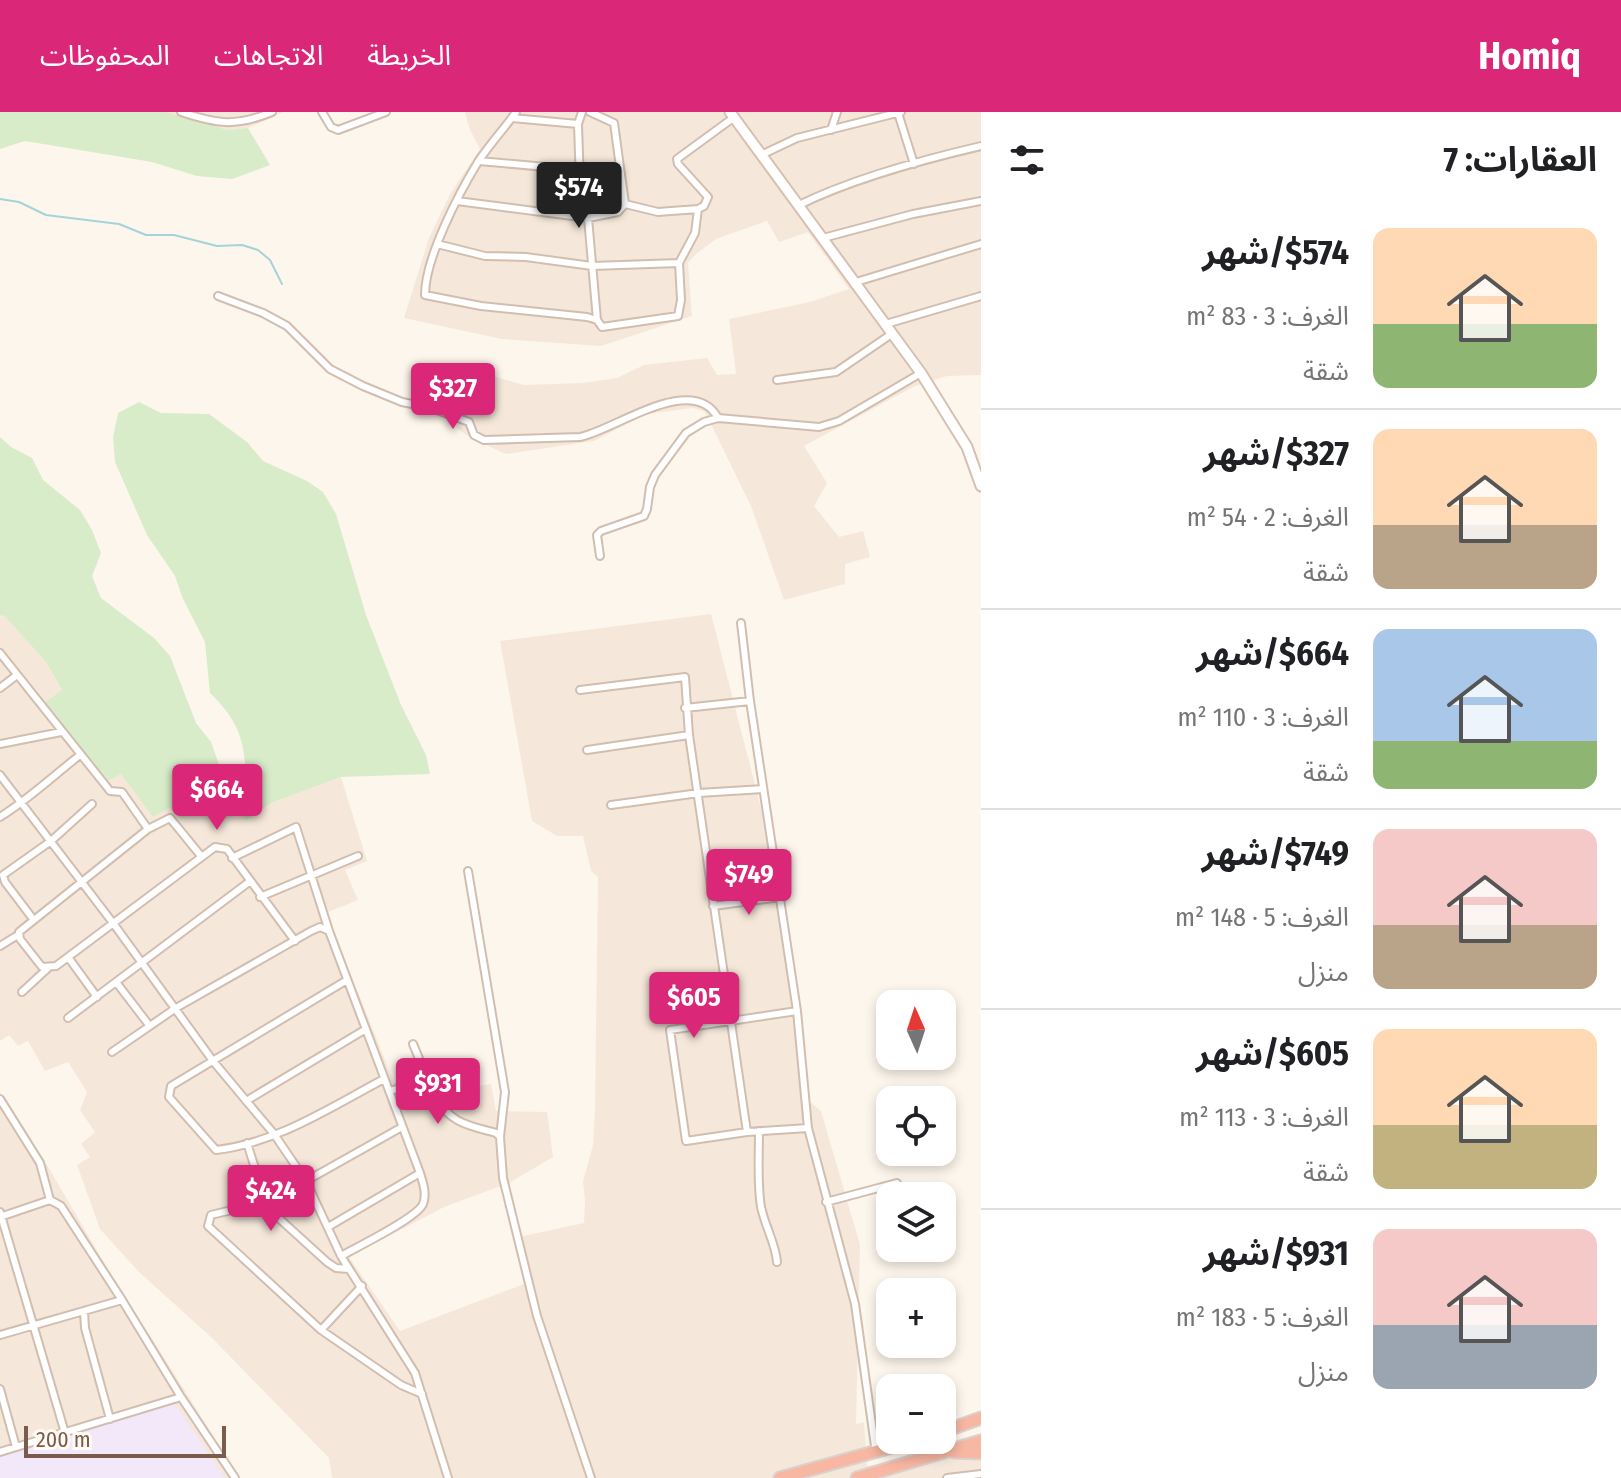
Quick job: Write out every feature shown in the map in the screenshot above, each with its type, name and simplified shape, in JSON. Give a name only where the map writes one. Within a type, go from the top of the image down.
[{"type":"highway","points":[[956,1428],[981,1420]]},
{"type":"highway","points":[[956,1448],[981,1441]]},
{"type":"highway","points":[[956,1452],[981,1453]]},
{"type":"highway","points":[[780,1478],[876,1453]]},
{"type":"highway","points":[[857,1478],[935,1454]]},
{"type":"street","points":[[181,112],[222,124],[272,112]]},
{"type":"street","points":[[322,112],[331,127],[338,130],[386,112]]},
{"type":"street","points":[[582,112],[578,124],[579,170],[597,320],[602,327],[678,316],[681,300],[679,263],[695,233],[698,209]]},
{"type":"street","points":[[457,201],[585,216],[618,212],[625,204],[614,123],[590,112]]},
{"type":"street","points":[[831,130],[837,112]]},
{"type":"street","points":[[761,155],[797,138],[900,112],[914,164]]},
{"type":"street","points":[[578,124],[514,115],[479,161],[457,201],[437,244],[424,291],[429,297],[597,320]]},
{"type":"street","points":[[625,204],[658,212],[704,206],[708,197],[677,159],[732,115],[921,373],[967,447],[981,486]]},
{"type":"street","points":[[799,205],[818,195],[981,146]]},
{"type":"street","points":[[479,161],[579,170]]},
{"type":"street","points":[[823,238],[913,214],[981,201]]},
{"type":"street","points":[[437,244],[485,256],[526,257],[592,266],[679,263]]},
{"type":"street","points":[[856,282],[981,244]]},
{"type":"street","points":[[218,296],[287,326],[330,369],[402,402],[432,408],[469,422],[474,435],[484,440],[580,437],[640,410],[682,402],[699,402],[713,409],[718,418]]},
{"type":"street","points":[[886,324],[981,296]]},
{"type":"street","points":[[777,380],[836,372],[893,333]]},
{"type":"street","points":[[600,556],[597,535],[644,516],[650,487],[672,451],[691,428],[718,418],[819,427],[839,421],[921,373]]},
{"type":"street","points":[[741,623],[797,1011],[808,1128],[855,1304],[876,1453]]},
{"type":"street","points":[[0,653],[110,791],[122,792],[148,829]]},
{"type":"street","points":[[0,688],[17,675]]},
{"type":"street","points":[[580,690],[685,677],[685,708],[747,1132]]},
{"type":"street","points":[[685,708],[750,701]]},
{"type":"street","points":[[0,744],[61,732]]},
{"type":"street","points":[[587,750],[689,735]]},
{"type":"street","points":[[0,817],[22,803],[80,755]]},
{"type":"street","points":[[0,775],[213,1061],[274,1134],[306,1181],[341,1256],[407,1359],[422,1394],[448,1478]]},
{"type":"street","points":[[611,805],[699,793],[763,789]]},
{"type":"street","points":[[33,919],[3,875],[51,841],[92,804]]},
{"type":"street","points":[[0,946],[18,935],[33,919],[148,829],[170,818],[201,856]]},
{"type":"street","points":[[232,858],[296,827],[329,931],[420,1173],[425,1195],[419,1211],[341,1256]]},
{"type":"street","points":[[18,935],[42,967],[56,966],[201,856],[215,847],[222,847],[295,941]]},
{"type":"street","points":[[260,897],[358,856]]},
{"type":"street","points":[[468,871],[505,1092],[500,1137],[503,1178],[537,1316],[591,1478]]},
{"type":"street","points":[[68,1018],[249,882]]},
{"type":"street","points":[[713,906],[780,897]]},
{"type":"street","points":[[112,1052],[176,1008],[320,927],[329,931]]},
{"type":"street","points":[[68,957],[97,997]]},
{"type":"street","points":[[22,992],[48,968]]},
{"type":"street","points":[[347,980],[171,1086],[169,1097],[211,1147],[222,1149],[274,1134],[384,1079]]},
{"type":"street","points":[[116,982],[149,1025]]},
{"type":"street","points":[[797,1011],[670,1030],[686,1141],[747,1132],[808,1128]]},
{"type":"street","points":[[246,1101],[366,1029]]},
{"type":"street","points":[[413,1044],[443,1111],[452,1119],[500,1137]]},
{"type":"street","points":[[389,1091],[418,1087],[434,1095]]},
{"type":"street","points":[[0,1099],[40,1163],[50,1200]]},
{"type":"street","points":[[306,1181],[402,1127]]},
{"type":"street","points":[[759,1131],[761,1207],[766,1230],[777,1252],[777,1262]]},
{"type":"street","points":[[247,1143],[261,1202],[327,1262],[336,1268],[349,1269]]},
{"type":"street","points":[[328,1227],[420,1173]]},
{"type":"street","points":[[826,1202],[876,1189]]},
{"type":"street","points":[[311,1191],[211,1215],[208,1226],[321,1330],[401,1385],[422,1394]]},
{"type":"street","points":[[65,1433],[0,1215],[50,1200],[61,1206],[235,1478]]},
{"type":"street","points":[[321,1330],[362,1286]]},
{"type":"street","points":[[0,1335],[122,1300]]},
{"type":"street","points":[[84,1311],[85,1328],[110,1419]]},
{"type":"street","points":[[0,1389],[16,1447]]},
{"type":"street","points":[[0,1452],[181,1397]]},
{"type":"street","points":[[947,1478],[981,1474]]},
{"type":"shaded area","points":[[167,112],[283,112],[248,128],[228,130]]},
{"type":"shaded area","points":[[465,112],[981,112],[981,375],[947,376],[915,386],[804,446],[827,483],[814,506],[839,537],[863,531],[870,557],[845,564],[845,584],[784,600],[751,506],[705,412],[693,408],[646,414],[594,441],[506,454],[458,429],[462,394],[474,371],[524,385],[583,383],[617,378],[644,365],[707,358],[717,375],[736,374],[729,319],[810,302],[849,289],[808,232],[779,242],[767,221],[716,239],[688,263],[692,316],[601,346],[502,339],[404,318],[429,238],[450,194],[480,149]]},
{"type":"shaded area","points":[[4,614],[46,662],[62,690],[45,704],[106,782],[121,774],[180,819],[204,810],[239,810],[246,821],[271,803],[341,777],[367,861],[345,870],[358,900],[326,913],[394,1082],[418,1083],[442,1092],[491,1084],[496,1111],[547,1112],[553,1157],[509,1183],[444,1207],[349,1257],[400,1331],[524,1284],[514,1238],[584,1223],[583,1181],[593,1145],[595,1107],[598,877],[591,871],[583,836],[557,836],[532,821],[500,641],[711,614],[775,862],[808,1100],[821,1111],[860,1245],[856,1424],[864,1422],[867,1466],[981,1454],[981,1478],[332,1478],[329,1458],[212,1338],[139,1272],[100,1229],[77,1165],[90,1157],[81,1144],[95,1132],[80,1110],[87,1092],[68,1062],[45,1071],[28,1041],[18,1046],[9,1035],[0,1041],[0,617]]},
{"type":"shaded area","points":[[0,1093],[47,1165],[106,1266],[240,1478],[0,1478]]},
{"type":"shaded area","points":[[174,1402],[225,1478],[0,1478],[0,1453]]},
{"type":"green space","points":[[0,112],[167,112],[228,130],[248,128],[270,165],[232,179],[197,176],[152,162],[25,141],[0,149]]},
{"type":"green space","points":[[139,402],[161,413],[209,414],[247,442],[263,461],[307,481],[323,492],[336,514],[366,615],[401,705],[426,755],[430,774],[341,777],[271,803],[246,821],[238,810],[204,810],[180,819],[169,808],[153,817],[121,774],[106,782],[44,703],[62,690],[46,662],[4,615],[0,616],[0,437],[32,458],[43,480],[80,510],[101,553],[92,576],[101,598],[154,638],[170,656],[196,723],[211,742],[231,798],[246,779],[238,732],[227,712],[210,693],[205,642],[175,576],[147,535],[115,462],[113,437],[118,413]]},
{"type":"waterway","points":[[0,199],[19,202],[46,215],[119,224],[146,235],[174,235],[217,246],[242,245],[258,250],[270,260],[282,284]]}]
